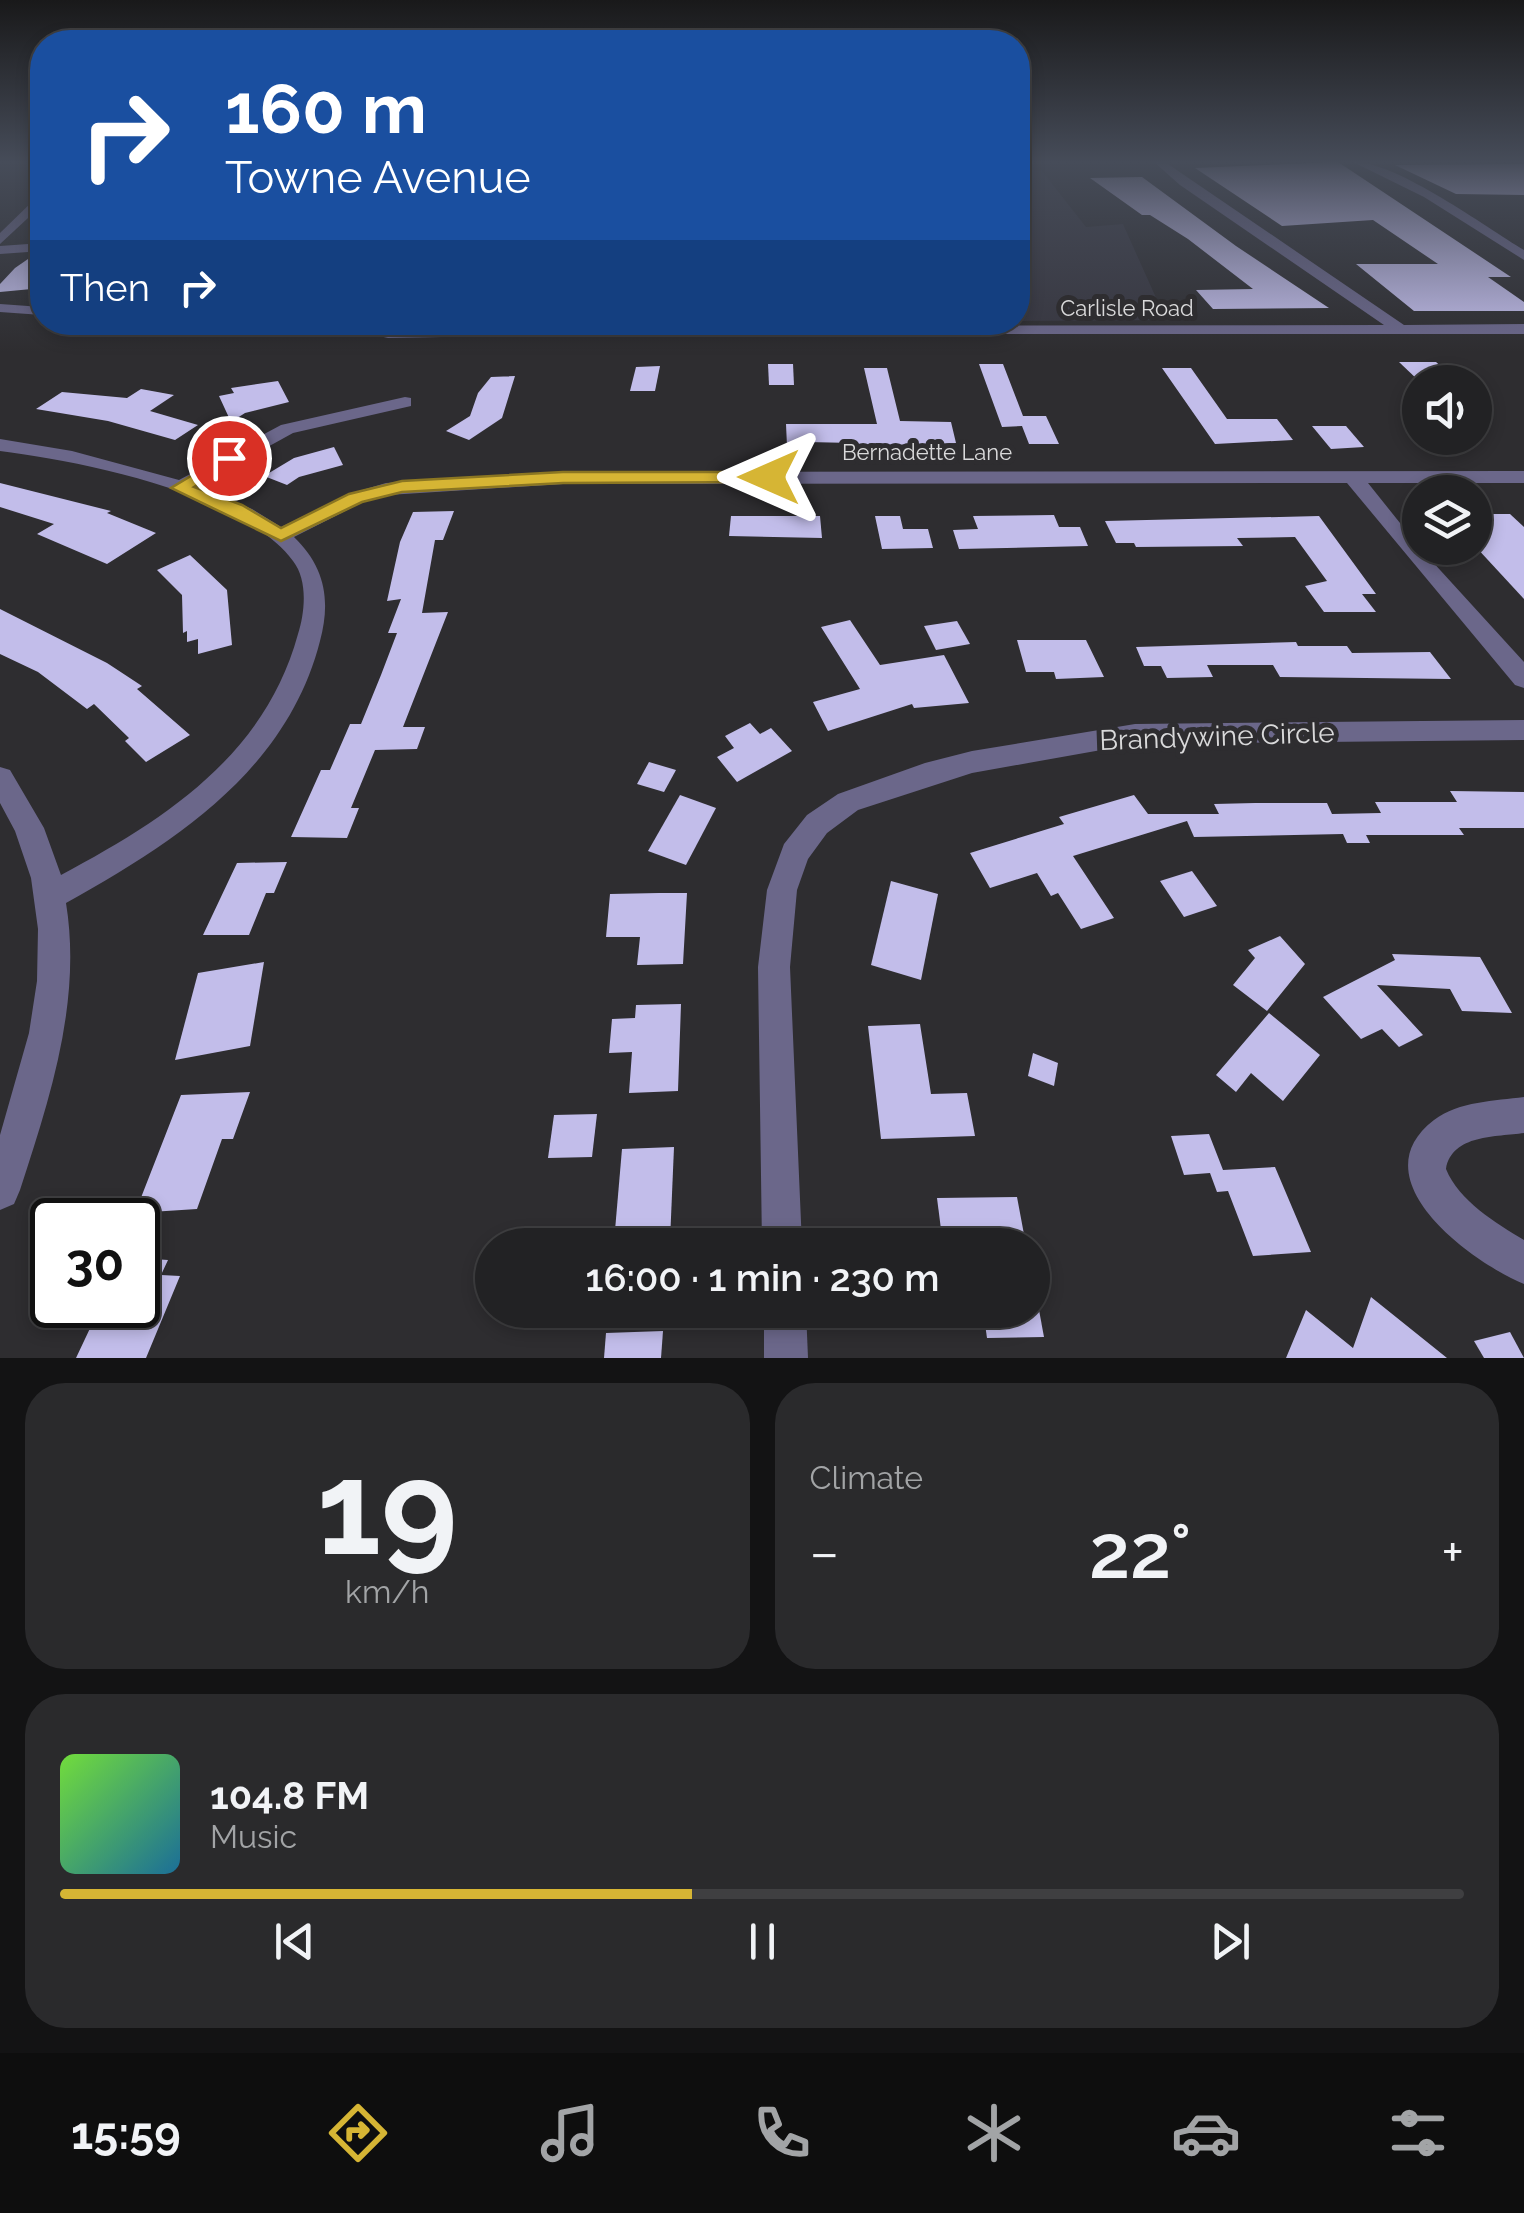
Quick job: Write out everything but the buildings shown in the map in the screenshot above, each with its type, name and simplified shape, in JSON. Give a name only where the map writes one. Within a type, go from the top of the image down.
[{"type":"street","points":[[1247,225],[1402,330]]},
{"type":"street","points":[[1476,225],[1524,256]]},
{"type":"street","points":[[0,250],[30,248]]},
{"type":"street","points":[[0,308],[30,310]]},
{"type":"street","name":"Carlisle Road","points":[[1030,328],[1524,329]]},
{"type":"street","points":[[180,488],[255,443],[288,429],[405,402]]},
{"type":"street","points":[[0,445],[89,459],[236,509],[281,535],[302,558],[317,596],[308,654],[293,692],[244,760],[160,834],[52,895]]},
{"type":"street","name":"Bernadette Lane","points":[[281,535],[356,498],[402,486],[612,477],[1524,476]]},
{"type":"street","points":[[1352,478],[1524,679]]},
{"type":"street","name":"Brandywine Circle","points":[[782,1228],[774,967],[782,890],[795,853],[817,824],[848,802],[924,774],[972,762],[1134,734],[1524,730]]},
{"type":"street","points":[[0,778],[32,829],[52,895],[56,936],[46,1040],[31,1102],[0,1190]]},
{"type":"street","points":[[1524,1116],[1474,1123],[1446,1133],[1430,1155],[1427,1171],[1433,1191],[1453,1214],[1524,1264]]},
{"type":"street","points":[[785,1328],[786,1358]]},
{"type":"shaded area","points":[[1030,225],[1124,225],[1166,320],[1030,321]]},
{"type":"route","points":[[229,458],[180,488],[236,509],[281,535],[356,498],[402,486],[563,478],[769,477]]}]
